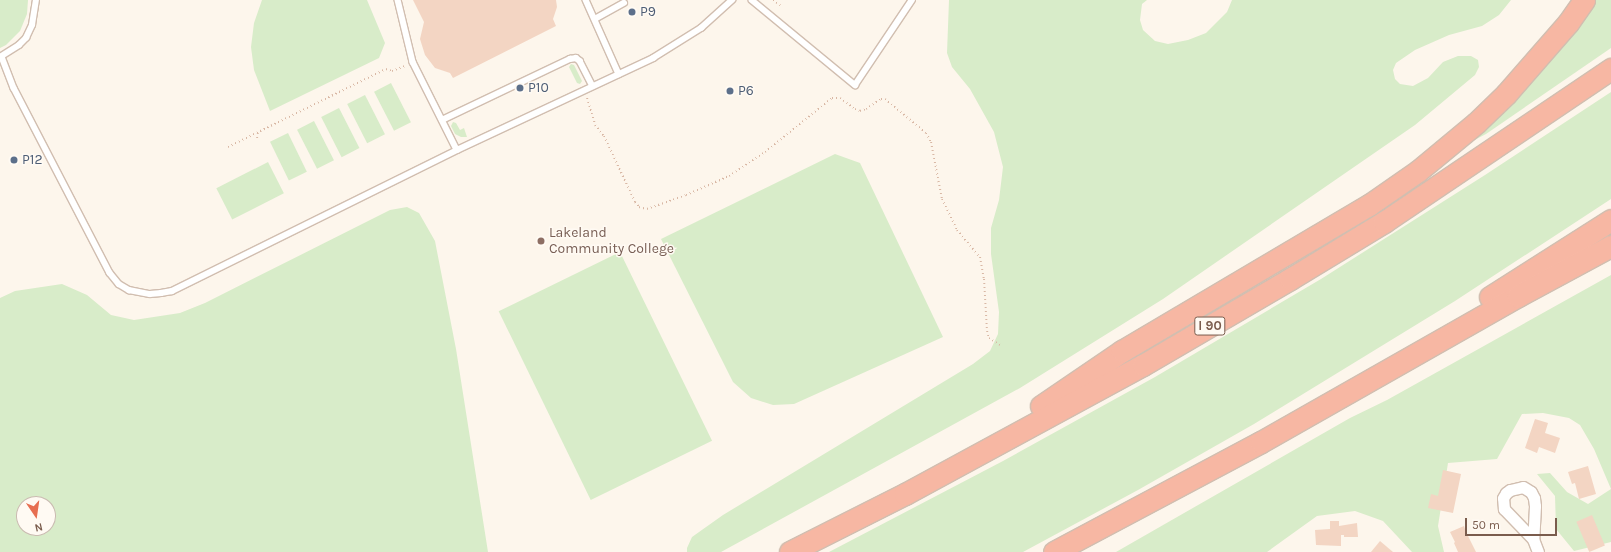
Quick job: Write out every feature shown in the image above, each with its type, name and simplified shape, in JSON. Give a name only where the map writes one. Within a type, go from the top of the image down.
[{"type":"highway","points":[[952,467],[1122,351],[1368,205],[1418,171],[1476,123],[1506,94],[1568,24],[1584,0]]},
{"type":"highway","name":"I 90","points":[[790,552],[905,494],[952,467],[1143,365],[1310,267],[1384,222],[1611,69]]},
{"type":"highway","points":[[1262,442],[1611,220]]},
{"type":"highway","points":[[1054,552],[1262,442],[1518,296],[1611,246]]},
{"type":"street","points":[[1533,539],[1538,552]]},
{"type":"lane","points":[[36,0],[32,25],[26,38],[19,45],[1,57],[14,88],[110,274],[119,284],[140,293],[161,293],[172,291],[457,150],[619,74],[679,43],[701,28],[732,0]]},
{"type":"lane","points":[[398,0],[413,62],[457,150]]},
{"type":"lane","points":[[586,0],[619,74]]},
{"type":"lane","points":[[752,0],[855,85],[912,0]]},
{"type":"lane","points":[[595,19],[624,3]]},
{"type":"lane","points":[[442,120],[570,59],[576,58],[580,61],[593,86]]},
{"type":"path","points":[[773,0],[780,5]]},
{"type":"path","points":[[228,147],[386,69],[392,71],[413,62]]},
{"type":"path","points":[[587,98],[595,125],[604,136],[635,202],[642,209],[647,209],[686,196],[729,176],[765,152],[832,98],[840,98],[855,110],[866,109],[881,99],[885,99],[926,133],[931,142],[942,199],[957,230],[980,257],[984,279],[987,331],[989,338],[1000,345]]},
{"type":"path","points":[[257,138],[258,133]]},
{"type":"green space","points":[[0,0],[28,0],[27,14],[20,31],[6,45],[0,48]]},
{"type":"green space","points":[[262,0],[367,0],[385,43],[379,58],[270,111],[254,70],[251,47],[254,23]]},
{"type":"green space","points":[[949,0],[1147,0],[1142,4],[1140,20],[1143,30],[1155,41],[1168,44],[1188,40],[1206,33],[1227,12],[1232,0],[1511,0],[1499,15],[1482,26],[1449,35],[1415,50],[1396,63],[1393,70],[1395,79],[1400,84],[1413,86],[1428,78],[1443,62],[1458,56],[1471,56],[1478,60],[1479,67],[1475,75],[1415,125],[1163,299],[1020,388],[721,552],[687,552],[687,548],[692,537],[723,515],[973,364],[990,351],[998,334],[999,312],[991,254],[991,228],[999,200],[1003,167],[994,132],[970,89],[952,67],[947,53]]},
{"type":"green space","points":[[1594,0],[1611,0],[1611,48],[1486,134],[1465,145]]},
{"type":"green space","points":[[571,64],[574,65],[582,81],[580,84],[577,83],[569,67]]},
{"type":"green space","points":[[391,83],[411,122],[394,131],[374,92]]},
{"type":"green space","points":[[1611,92],[1611,199],[1455,301],[1254,424],[1138,490],[1023,552],[829,552],[1003,461],[1155,377],[1321,279],[1485,175]]},
{"type":"green space","points":[[365,95],[385,134],[367,143],[347,104]]},
{"type":"green space","points":[[339,108],[359,148],[342,157],[321,117]]},
{"type":"green space","points":[[314,121],[334,160],[317,169],[297,130]]},
{"type":"green space","points":[[453,122],[456,123],[460,130],[464,128],[467,137],[461,137],[455,134],[451,126]]},
{"type":"green space","points":[[288,133],[307,172],[289,180],[270,142]]},
{"type":"green space","points":[[835,154],[860,163],[943,337],[794,404],[773,405],[751,398],[733,382],[661,239]]},
{"type":"green space","points":[[268,162],[284,193],[232,220],[216,188]]},
{"type":"green space","points":[[407,207],[419,213],[435,241],[456,349],[488,552],[0,552],[0,298],[15,291],[62,284],[87,295],[111,315],[134,320],[180,313],[205,303],[390,210]]},
{"type":"green space","points":[[620,252],[712,441],[591,500],[499,311]]},
{"type":"green space","points":[[1611,275],[1611,489],[1594,449],[1580,425],[1569,418],[1543,413],[1522,414],[1497,459],[1448,463],[1438,526],[1444,552],[1412,552],[1383,521],[1355,511],[1317,516],[1267,552],[1116,552],[1350,418],[1387,400]]},
{"type":"green space","points":[[1550,473],[1567,492],[1588,504],[1611,489],[1611,542],[1574,551],[1556,529],[1555,496],[1537,474]]},
{"type":"building","points":[[413,0],[556,0],[557,7],[553,19],[556,26],[453,78],[450,73],[435,68],[425,55],[420,39],[424,22]]},
{"type":"building","points":[[1535,419],[1548,423],[1545,433],[1560,438],[1555,453],[1539,447],[1537,453],[1525,448]]},
{"type":"building","points":[[1588,466],[1596,494],[1579,499],[1575,483],[1572,484],[1568,472]]},
{"type":"building","points":[[1443,470],[1461,474],[1453,513],[1428,508],[1431,494],[1438,496]]},
{"type":"building","points":[[1592,515],[1605,545],[1589,552],[1576,522]]},
{"type":"building","points":[[1330,521],[1339,521],[1339,526],[1357,523],[1358,537],[1344,537],[1344,535],[1341,535],[1341,546],[1316,545],[1315,530],[1330,529]]},
{"type":"building","points":[[1464,526],[1476,552],[1458,552],[1450,532]]},
{"type":"building","points":[[1380,541],[1393,552],[1371,552]]},
{"type":"place","name":"P9","points":[[632,12]]},
{"type":"place","name":"P10","points":[[520,88]]},
{"type":"place","name":"P6","points":[[730,91]]},
{"type":"place","name":"P12","points":[[14,160]]},
{"type":"place","name":"Lakeland Community College","points":[[541,241]]}]
